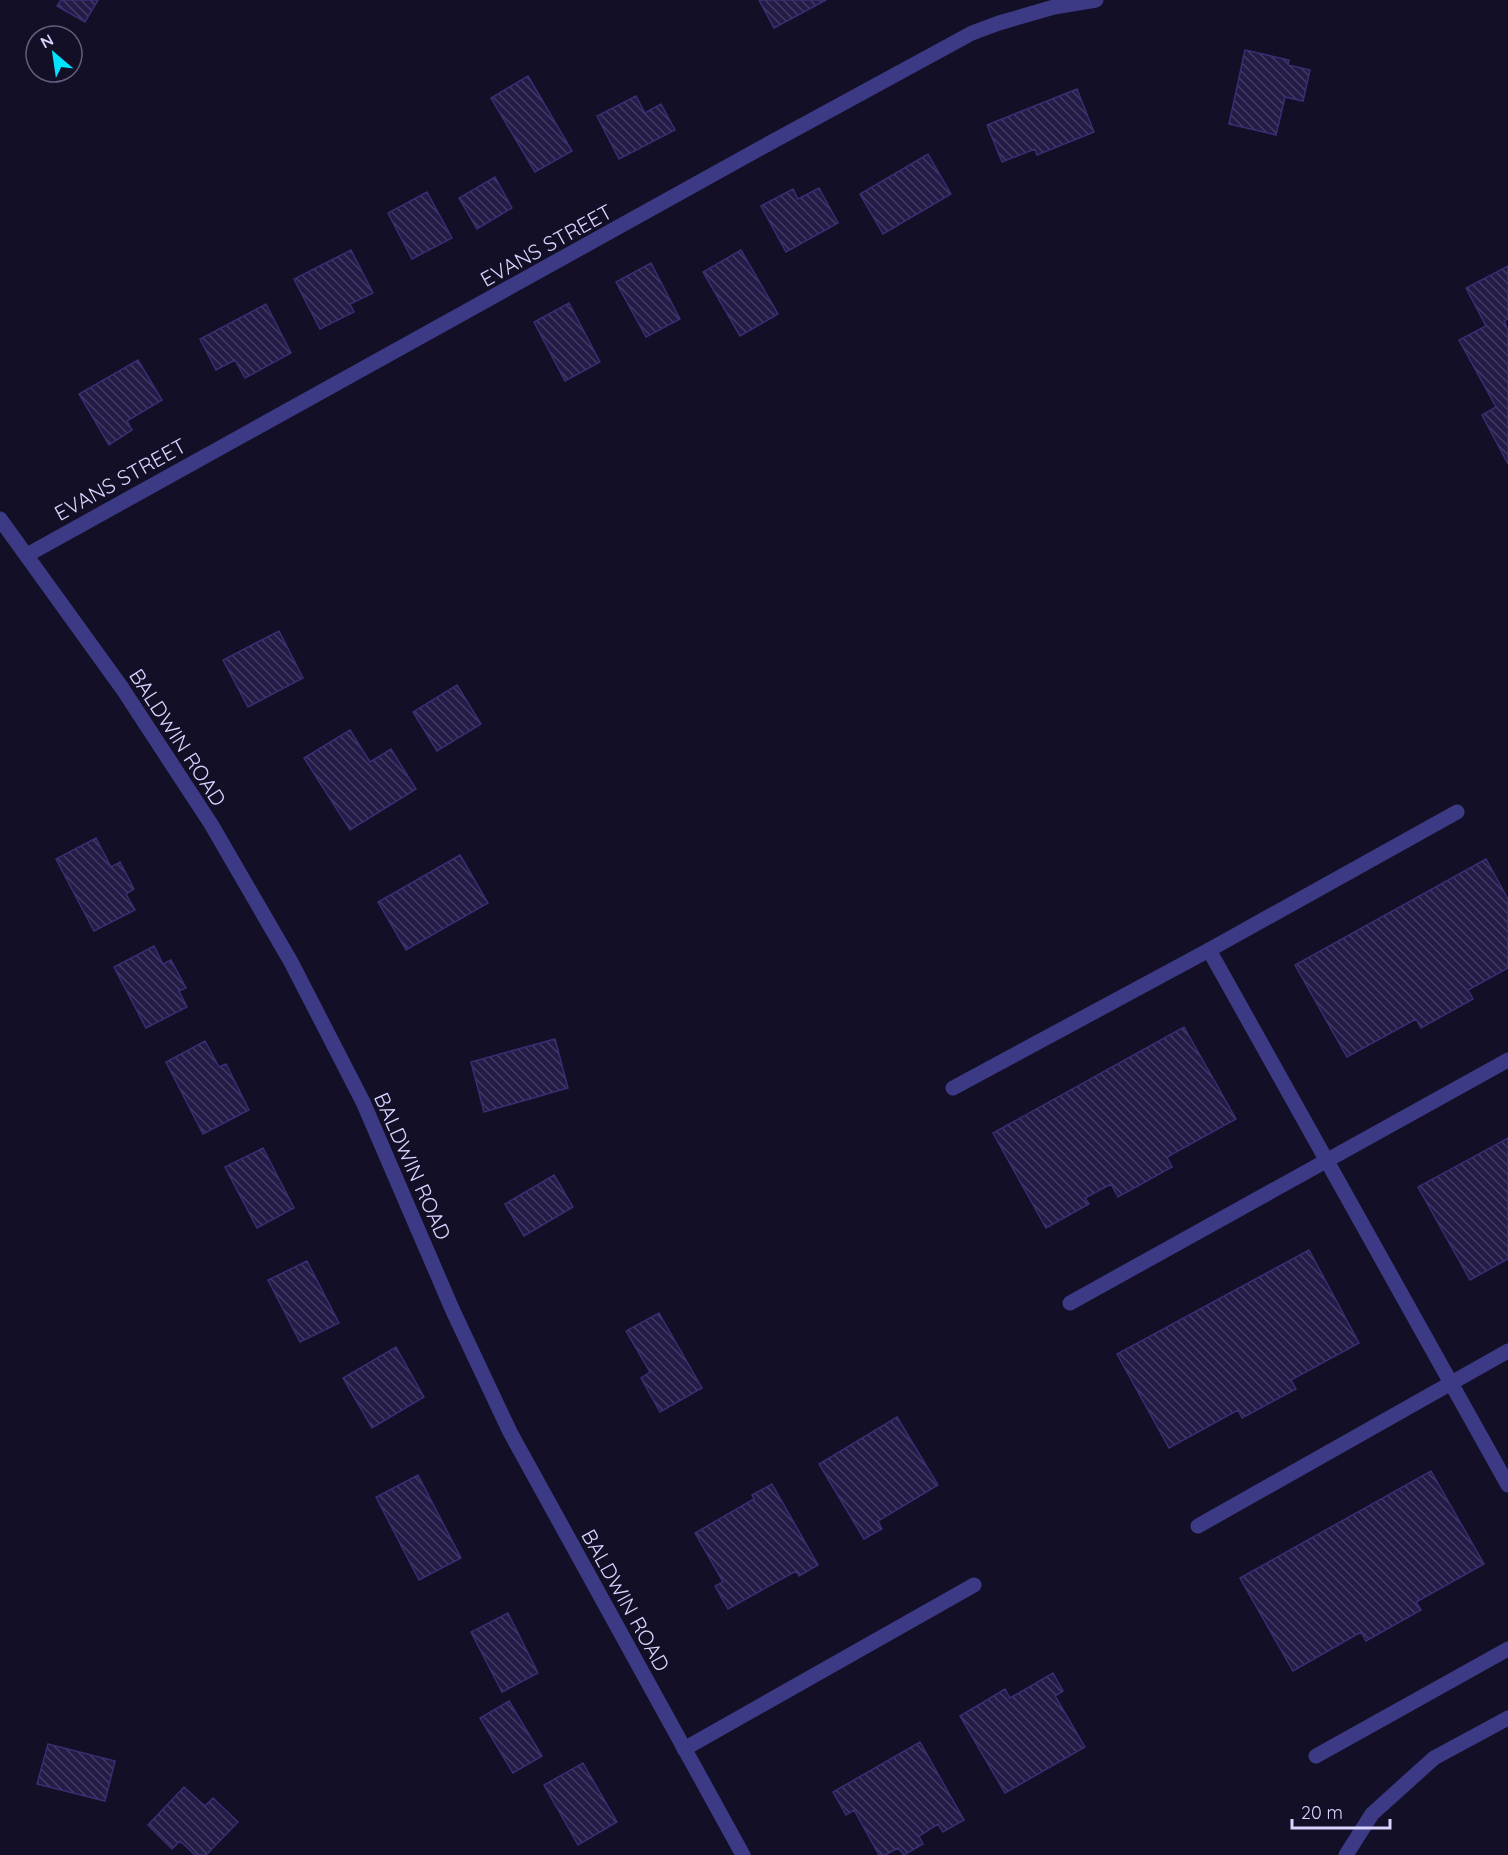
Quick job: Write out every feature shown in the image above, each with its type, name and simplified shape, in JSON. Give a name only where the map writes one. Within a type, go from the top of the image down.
[{"type":"street","name":"EVANS STREET","points":[[27,555],[972,33],[1054,7],[1096,0]]},
{"type":"street","name":"BALDWIN ROAD","points":[[0,519],[122,688],[211,824],[291,962],[363,1102],[453,1311],[510,1432],[743,1855]]},
{"type":"street","points":[[953,1088],[1209,951],[1457,812]]},
{"type":"street","points":[[1209,951],[1508,1485]]},
{"type":"street","points":[[1070,1303],[1508,1060]]},
{"type":"street","points":[[1198,1526],[1508,1352]]},
{"type":"street","points":[[684,1749],[974,1585]]},
{"type":"street","points":[[1316,1756],[1508,1649]]},
{"type":"street","points":[[1346,1855],[1372,1814],[1434,1758],[1508,1718]]},
{"type":"building","points":[[61,0],[98,0],[85,22],[57,6]]},
{"type":"building","points":[[759,0],[826,0],[774,28]]},
{"type":"building","points":[[1245,50],[1289,60],[1288,65],[1310,70],[1303,101],[1285,97],[1276,135],[1229,124]]},
{"type":"building","points":[[528,76],[572,151],[535,172],[491,98]]},
{"type":"building","points":[[1077,89],[1094,132],[1037,155],[1035,149],[1002,162],[987,125]]},
{"type":"building","points":[[636,96],[645,113],[661,104],[675,130],[619,159],[597,116]]},
{"type":"building","points":[[928,154],[951,194],[883,234],[860,194]]},
{"type":"building","points":[[495,177],[512,208],[477,229],[459,198]]},
{"type":"building","points":[[819,188],[838,223],[786,252],[761,206],[793,189],[798,199]]},
{"type":"building","points":[[427,192],[452,238],[412,259],[388,213]]},
{"type":"building","points":[[351,250],[373,293],[350,304],[354,312],[320,329],[294,279]]},
{"type":"building","points":[[741,250],[778,314],[740,336],[703,272]]},
{"type":"building","points":[[651,263],[680,319],[646,337],[616,282]]},
{"type":"building","points":[[1508,266],[1508,319],[1504,321],[1508,330],[1508,464],[1482,415],[1496,407],[1459,340],[1486,326],[1466,288]]},
{"type":"building","points":[[569,303],[600,362],[565,381],[534,322]]},
{"type":"building","points":[[266,304],[291,353],[245,378],[235,360],[216,370],[200,339]]},
{"type":"building","points":[[138,360],[162,400],[127,421],[132,430],[109,445],[79,394]]},
{"type":"building","points":[[279,631],[303,678],[248,707],[223,660]]},
{"type":"building","points":[[457,685],[481,724],[437,751],[413,712]]},
{"type":"building","points":[[350,730],[370,762],[391,749],[416,789],[350,830],[304,758]]},
{"type":"building","points":[[96,838],[111,867],[120,862],[134,889],[126,894],[135,910],[94,931],[56,859]]},
{"type":"building","points":[[460,855],[488,903],[406,950],[378,902]]},
{"type":"building","points":[[1486,859],[1508,899],[1508,968],[1468,990],[1473,999],[1421,1028],[1416,1019],[1347,1057],[1295,965]]},
{"type":"building","points":[[154,946],[163,964],[171,960],[186,988],[179,991],[187,1007],[146,1028],[114,967]]},
{"type":"building","points":[[1184,1027],[1236,1119],[1167,1157],[1172,1167],[1118,1197],[1111,1184],[1085,1198],[1089,1204],[1046,1228],[993,1133]]},
{"type":"building","points":[[555,1039],[568,1088],[484,1112],[471,1062]]},
{"type":"building","points":[[205,1041],[219,1067],[226,1064],[249,1110],[203,1134],[166,1062]]},
{"type":"building","points":[[1508,1138],[1508,1259],[1470,1280],[1418,1187]]},
{"type":"building","points":[[263,1148],[294,1208],[257,1228],[225,1167]]},
{"type":"building","points":[[554,1175],[573,1207],[524,1236],[505,1204]]},
{"type":"building","points":[[1309,1250],[1359,1343],[1291,1380],[1296,1389],[1242,1418],[1238,1410],[1169,1448],[1117,1354]]},
{"type":"building","points":[[307,1261],[339,1323],[300,1342],[268,1280]]},
{"type":"building","points":[[659,1313],[702,1388],[660,1412],[641,1378],[650,1372],[626,1331]]},
{"type":"building","points":[[396,1347],[424,1397],[372,1428],[343,1378]]},
{"type":"building","points":[[897,1417],[938,1485],[878,1521],[882,1529],[864,1539],[819,1464]]},
{"type":"building","points":[[1431,1471],[1484,1564],[1416,1602],[1421,1610],[1366,1641],[1361,1632],[1293,1671],[1240,1578]]},
{"type":"building","points":[[418,1475],[461,1558],[419,1580],[376,1497]]},
{"type":"building","points":[[772,1484],[818,1565],[799,1576],[796,1571],[728,1609],[715,1586],[723,1582],[695,1533],[754,1499],[752,1495]]},
{"type":"building","points":[[508,1613],[538,1673],[502,1692],[471,1632]]},
{"type":"building","points":[[1053,1673],[1063,1691],[1055,1696],[1085,1747],[1005,1793],[960,1716],[1005,1689],[1010,1698]]},
{"type":"building","points":[[509,1701],[542,1756],[513,1773],[480,1718]]},
{"type":"building","points":[[920,1742],[964,1820],[943,1832],[938,1824],[919,1836],[923,1844],[904,1855],[898,1848],[885,1855],[879,1855],[854,1810],[846,1815],[833,1792]]},
{"type":"building","points":[[48,1744],[115,1761],[105,1801],[37,1784]]},
{"type":"building","points":[[583,1763],[617,1822],[578,1845],[544,1785]]},
{"type":"building","points":[[184,1787],[205,1806],[213,1798],[238,1822],[206,1855],[195,1855],[180,1841],[172,1849],[148,1825]]}]
